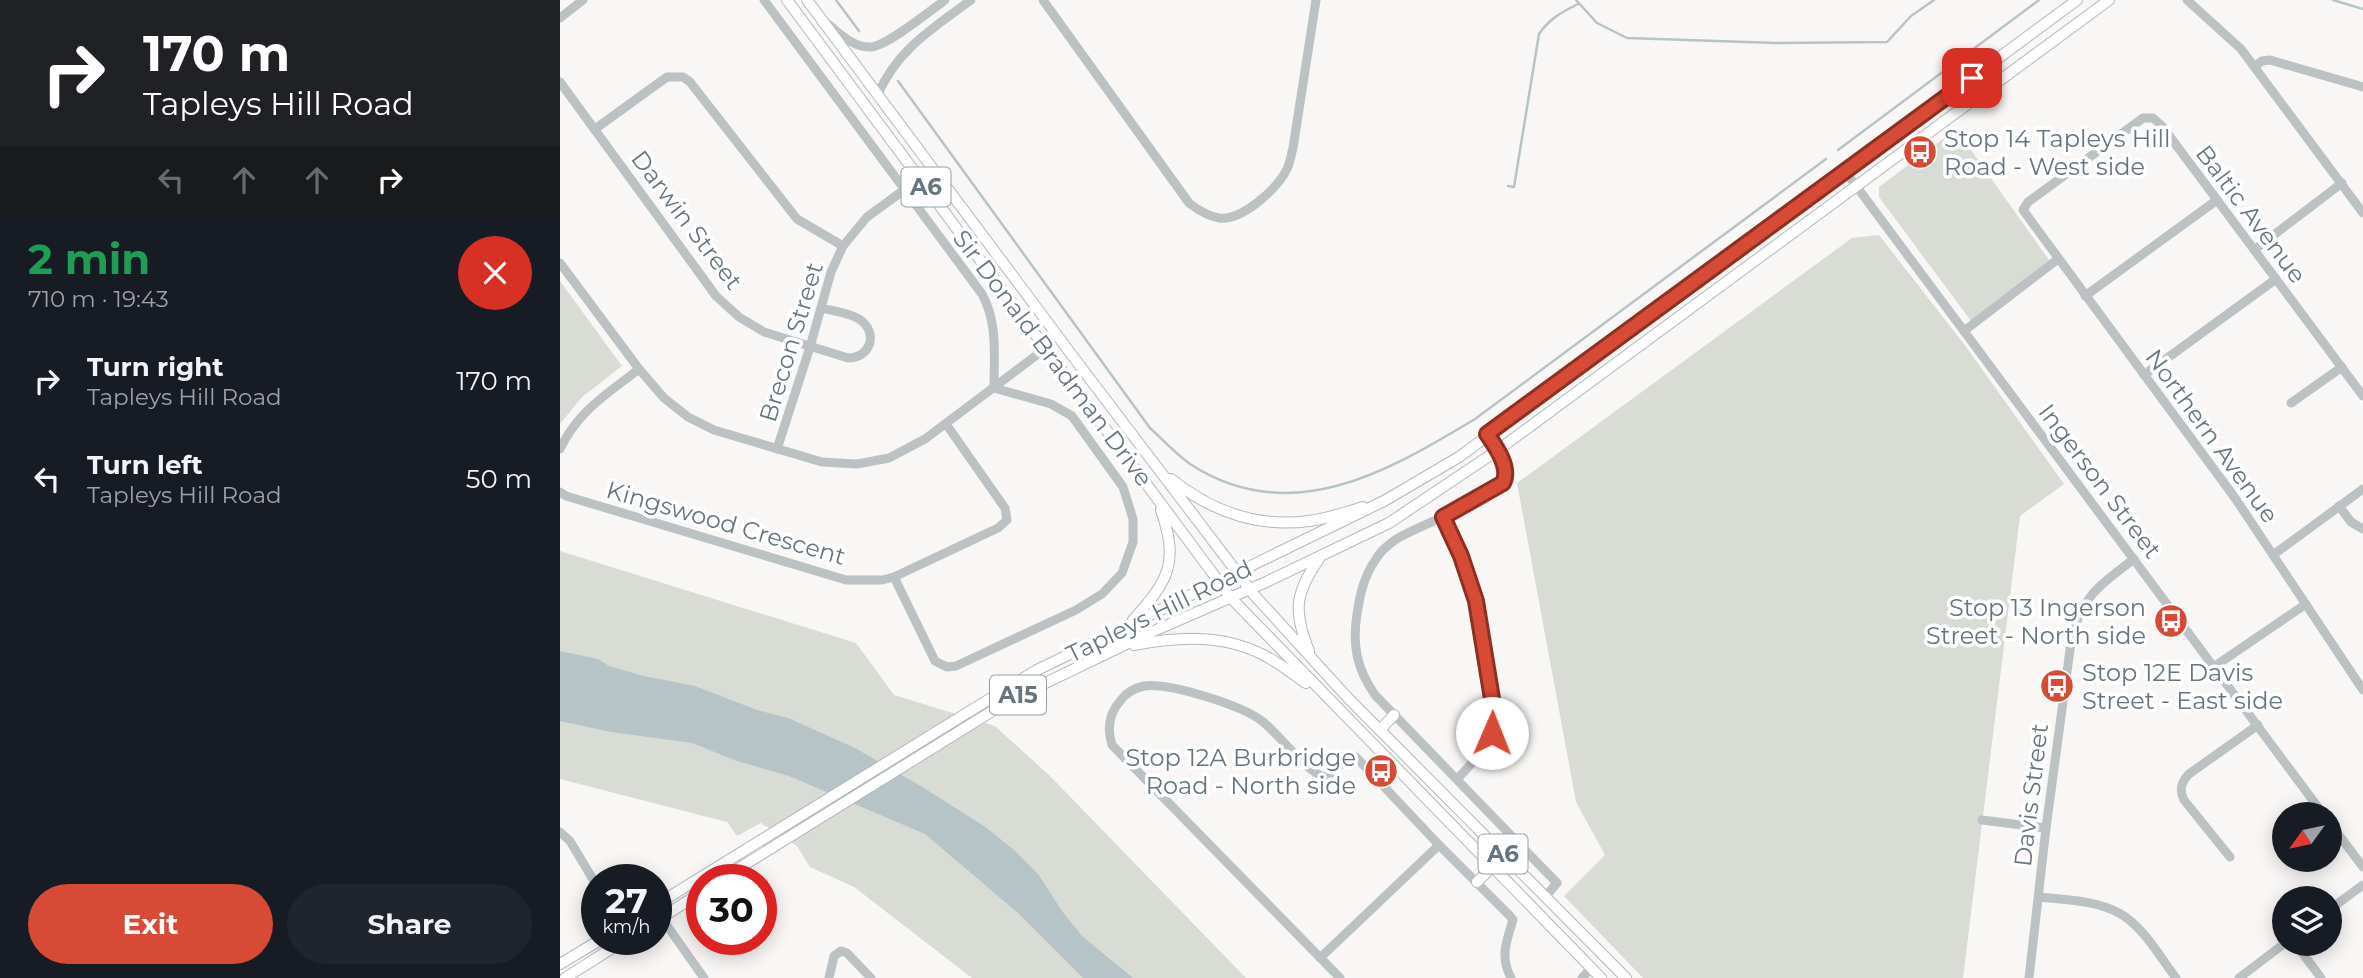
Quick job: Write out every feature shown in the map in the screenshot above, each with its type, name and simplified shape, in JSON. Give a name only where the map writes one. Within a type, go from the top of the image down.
[{"type":"main road","name":"Sir Donald Bradman Drive","points":[[787,0],[1219,582]]},
{"type":"main road","name":"Sir Donald Bradman Drive","points":[[807,0],[1237,573]]},
{"type":"main road","name":"Tapleys Hill Road","points":[[727,864],[1035,671],[1384,501],[1459,457],[2077,0]]},
{"type":"main road","name":"Tapleys Hill Road","points":[[746,864],[1010,699],[1116,648],[1250,590],[1389,523],[1498,450],[2109,0]]},
{"type":"main road","points":[[1050,325],[1046,348],[1077,362]]},
{"type":"main road","points":[[1158,468],[1208,505],[1247,519],[1279,523],[1309,521],[1384,501]]},
{"type":"main road","points":[[1128,625],[1155,597],[1169,564],[1170,539],[1158,501]]},
{"type":"main road","points":[[1312,659],[1299,624],[1298,604],[1305,579],[1321,556]]},
{"type":"main road","name":"A6","points":[[1237,573],[1312,659],[1380,730],[1626,978]]},
{"type":"main road","name":"A6","points":[[1219,582],[1231,598],[1601,978]]},
{"type":"main road","points":[[1116,648],[1174,638],[1230,642],[1268,657],[1307,684],[1318,688]]},
{"type":"main road","points":[[1380,730],[1394,715]]},
{"type":"main road","points":[[1477,882],[1504,855]]},
{"type":"main road","points":[[560,964],[581,951]]},
{"type":"main road","points":[[565,978],[601,955]]},
{"type":"street","points":[[560,18],[583,0]]},
{"type":"street","name":"Sir Donald Bradman Drive","points":[[764,0],[982,294],[994,325],[995,388]]},
{"type":"street","points":[[819,16],[851,41],[871,47],[886,41],[945,0]]},
{"type":"street","points":[[878,94],[887,74],[905,52],[971,0]]},
{"type":"street","points":[[1044,0],[1189,203],[1203,213],[1220,218],[1238,216],[1275,186],[1288,168],[1316,0]]},
{"type":"street","points":[[2187,0],[2241,49],[2363,213]]},
{"type":"street","points":[[2194,0],[2205,14]]},
{"type":"street","points":[[2255,66],[2270,60],[2363,87]]},
{"type":"street","points":[[595,129],[667,77],[682,77],[690,82],[797,219],[843,246]]},
{"type":"street","name":"Darwin Street","points":[[560,82],[716,296],[738,317],[764,332],[810,346],[854,358],[865,352],[871,344],[870,332],[857,317],[821,308]]},
{"type":"street","name":"Baltic Avenue","points":[[2023,210],[2028,202],[2143,118],[2153,118],[2363,396]]},
{"type":"street","name":"Ingerson Street","points":[[1845,172],[2314,802]]},
{"type":"street","points":[[2254,250],[2342,183]]},
{"type":"street","name":"Brecon Street","points":[[778,449],[831,272],[843,246],[867,217],[904,190]]},
{"type":"street","points":[[2085,296],[2217,200]]},
{"type":"street","name":"Northern Avenue","points":[[2023,210],[2235,498],[2363,690]]},
{"type":"street","points":[[1964,331],[2057,259]]},
{"type":"street","points":[[560,263],[639,369],[664,398],[688,416],[714,430],[822,462],[857,464],[889,458],[925,439],[1046,348]]},
{"type":"street","points":[[2144,375],[2276,279]]},
{"type":"street","points":[[2291,403],[2342,367]]},
{"type":"street","points":[[560,449],[570,429],[586,410],[639,369]]},
{"type":"street","points":[[894,577],[935,661],[947,667],[956,666],[1076,610],[1102,594],[1122,573],[1133,542],[1134,528],[1123,486],[1072,416],[1051,404],[995,388]]},
{"type":"street","name":"Kingswood Crescent","points":[[560,492],[846,580],[882,580],[894,577],[998,528],[1007,520],[1005,508],[946,424]]},
{"type":"street","points":[[1487,434],[1498,450],[1506,477],[1503,483],[1443,517],[1394,540],[1376,558],[1362,587],[1354,629],[1355,651],[1365,681],[1394,715],[1557,883],[1546,896]]},
{"type":"street","points":[[2273,555],[2363,489]]},
{"type":"street","points":[[2339,506],[2351,522],[2363,529]]},
{"type":"street","points":[[1443,517],[1461,556],[1476,601],[1495,717],[1492,733],[1485,746],[1457,779]]},
{"type":"street","name":"Davis Street","points":[[2029,978],[2071,635],[2080,610],[2098,587],[2134,559]]},
{"type":"street","points":[[2215,666],[2306,604]]},
{"type":"street","points":[[1340,978],[1112,745],[1111,715],[1124,696],[1134,689],[1152,685],[1238,706],[1261,720],[1321,776],[1328,776],[1349,757],[1356,757],[1513,920],[1503,948],[1504,965],[1511,978]]},
{"type":"street","points":[[2230,857],[2185,800],[2181,792],[2182,783],[2189,774],[2258,725]]},
{"type":"street","points":[[1982,820],[2046,828]]},
{"type":"street","points":[[560,832],[570,841],[584,864]]},
{"type":"street","points":[[2342,839],[2363,867]]},
{"type":"street","points":[[1320,958],[1439,845]]},
{"type":"street","points":[[2342,900],[2363,885]]},
{"type":"street","points":[[2039,897],[2086,902],[2119,913],[2136,927],[2176,978]]},
{"type":"street","points":[[672,934],[704,978]]},
{"type":"street","points":[[829,978],[834,956],[841,951],[847,953],[871,978]]},
{"type":"street","points":[[2239,978],[2272,953]]},
{"type":"street","points":[[2305,956],[2321,978]]},
{"type":"street","points":[[1581,978],[1591,968]]},
{"type":"shaded area","points":[[1956,129],[2049,260],[1971,321],[1879,197],[1879,187]]},
{"type":"shaded area","points":[[1879,235],[1964,344],[2064,484],[2020,516],[1963,978],[1643,978],[1564,896],[1605,855],[1576,802],[1517,483],[1852,238]]},
{"type":"shaded area","points":[[560,281],[622,366],[582,397],[560,424]]},
{"type":"shaded area","points":[[560,551],[856,643],[894,695],[995,726],[1050,776],[1246,978],[972,978],[854,887],[810,867],[797,846],[761,823],[737,836],[727,822],[560,779]]},
{"type":"shaded area","points":[[560,651],[598,659],[609,666],[644,676],[695,686],[757,710],[788,718],[855,748],[984,826],[1014,850],[1038,874],[1082,936],[1133,978],[1083,978],[1018,913],[925,834],[789,776],[737,761],[692,743],[611,732],[560,721]]},
{"type":"waterway","points":[[836,0],[859,31]]},
{"type":"waterway","points":[[1576,0],[1597,23],[1627,38],[1776,43],[1887,42],[1911,16],[1934,0]]},
{"type":"waterway","points":[[1838,150],[2039,0]]},
{"type":"waterway","points":[[2333,0],[2363,9]]},
{"type":"waterway","points":[[1508,186],[1514,187],[1539,34],[1556,16],[1578,4]]},
{"type":"waterway","points":[[898,81],[1150,428],[1190,464],[1227,483],[1264,492],[1301,492],[1337,486],[1373,474],[1442,439],[1475,419],[1826,159]]},
{"type":"place","name":"Stop 14 Tapleys Hill Road - West side","points":[[1920,152]]},
{"type":"place","name":"Stop 13 Ingerson Street - North side","points":[[2171,621]]},
{"type":"place","name":"Stop 12E Davis Street - East side","points":[[2057,686]]},
{"type":"place","name":"Stop 12A Burbridge Road - North side","points":[[1381,771]]},
{"type":"route","points":[[1492,733],[1495,717],[1476,601],[1461,556],[1443,517],[1503,483],[1506,477],[1504,468],[1498,450],[1487,434],[1972,78]]}]
